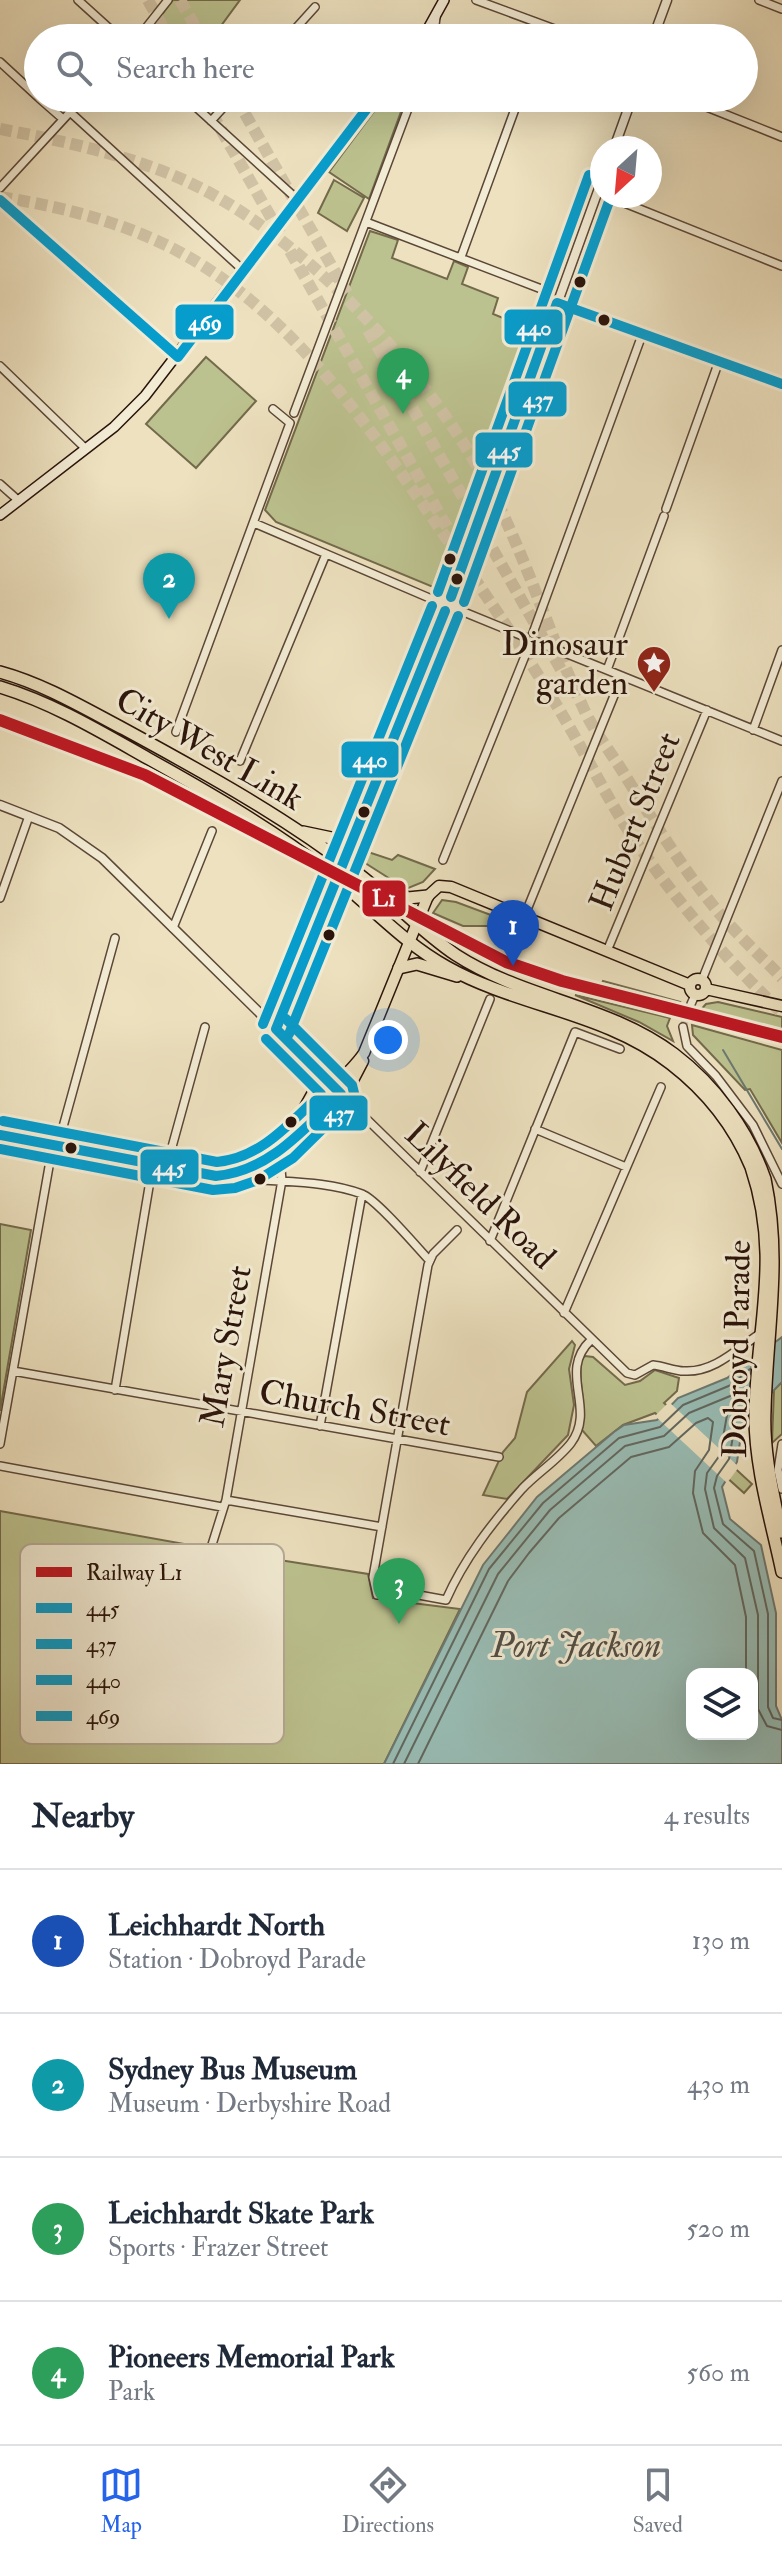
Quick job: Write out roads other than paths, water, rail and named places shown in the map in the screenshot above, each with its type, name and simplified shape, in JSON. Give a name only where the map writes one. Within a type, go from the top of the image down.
[{"type":"highway","name":"City West Link","points":[[0,672],[42,687],[123,729],[297,831],[344,863],[417,924]]},
{"type":"highway","name":"City West Link","points":[[0,687],[83,722],[206,791],[337,879],[410,941]]},
{"type":"highway","points":[[297,831],[341,840],[353,839]]},
{"type":"highway","points":[[372,885],[408,898],[428,896]]},
{"type":"highway","name":"Dobroyd Parade","points":[[417,924],[482,970],[607,1017],[653,1039],[713,1090],[744,1132],[773,1205],[781,1257],[765,1412],[769,1464],[782,1536]]},
{"type":"highway","name":"Dobroyd Parade","points":[[410,941],[466,976],[620,1033],[670,1063],[709,1099],[739,1143],[760,1191],[770,1244],[766,1322],[756,1391],[756,1445],[782,1572]]},
{"type":"highway","points":[[399,968],[417,964],[448,976],[466,976]]},
{"type":"main road","points":[[432,24],[444,0]]},
{"type":"main road","points":[[0,515],[123,418],[178,357],[364,112]]},
{"type":"main road","points":[[0,200],[178,357]]},
{"type":"main road","points":[[167,1165],[229,1166],[251,1157],[271,1147],[359,1073],[364,1053],[428,896],[439,886],[451,887],[607,951],[692,995],[704,984],[782,1006]]},
{"type":"main road","points":[[0,1135],[225,1176],[249,1169],[299,1115],[314,1094],[316,1080],[312,1064]]},
{"type":"main road","points":[[299,1115],[338,1090]]},
{"type":"street","points":[[78,0],[105,24]]},
{"type":"street","points":[[149,24],[168,0]]},
{"type":"street","points":[[476,0],[541,24]]},
{"type":"street","points":[[658,24],[667,0]]},
{"type":"street","points":[[759,0],[782,9]]},
{"type":"street","points":[[300,24],[315,7]]},
{"type":"street","points":[[436,24],[437,16]]},
{"type":"street","points":[[0,62],[24,84]]},
{"type":"street","points":[[55,112],[63,119]]},
{"type":"street","points":[[0,188],[70,112],[244,271]]},
{"type":"street","points":[[201,112],[298,200]]},
{"type":"street","points":[[211,121],[219,112]]},
{"type":"street","points":[[294,413],[407,112]]},
{"type":"street","points":[[461,257],[514,112]]},
{"type":"street","points":[[618,136],[627,112]]},
{"type":"street","points":[[719,112],[782,137]]},
{"type":"street","points":[[276,1029],[447,608],[557,303],[596,208]]},
{"type":"street","points":[[637,208],[782,266]]},
{"type":"street","points":[[366,222],[544,290]]},
{"type":"street","points":[[557,303],[782,384]]},
{"type":"street","points":[[443,860],[533,644],[529,635],[642,335]]},
{"type":"street","points":[[607,670],[719,361]]},
{"type":"street","points":[[0,366],[86,449]]},
{"type":"street","points":[[176,732],[290,423],[273,409]]},
{"type":"street","points":[[0,484],[19,501]]},
{"type":"street","points":[[254,523],[447,608],[529,635]]},
{"type":"street","points":[[240,761],[326,554]]},
{"type":"street","points":[[533,644],[607,670],[782,741]]},
{"type":"street","points":[[753,730],[782,650]]},
{"type":"street","points":[[524,917],[622,676]]},
{"type":"street","name":"Hubert Street","points":[[607,951],[707,710]]},
{"type":"street","points":[[704,984],[782,781]]},
{"type":"street","name":"Lilyfield Road","points":[[0,805],[83,841],[621,1370],[635,1375],[653,1365],[683,1371],[708,1367],[758,1335]]},
{"type":"street","points":[[0,898],[29,816]]},
{"type":"street","points":[[173,928],[212,831]]},
{"type":"street","points":[[0,1444],[55,1145],[115,938]]},
{"type":"street","points":[[420,1172],[490,999]]},
{"type":"street","points":[[167,1165],[205,1027]]},
{"type":"street","points":[[683,1027],[687,1046],[716,1076],[753,1125],[782,1184]]},
{"type":"street","points":[[490,1241],[575,1032],[620,1049]]},
{"type":"street","points":[[564,1313],[661,1087]]},
{"type":"street","points":[[535,1129],[626,1167]]},
{"type":"street","name":"Mary Street","points":[[212,1544],[224,1504],[282,1180],[280,1159],[271,1147]]},
{"type":"street","points":[[115,1390],[153,1163]]},
{"type":"street","points":[[225,1176],[256,1182],[282,1180],[362,1194],[431,1257]]},
{"type":"street","points":[[320,1426],[362,1194]]},
{"type":"street","points":[[457,1230],[431,1257],[372,1585],[381,1596],[397,1591],[446,1600],[461,1570],[488,1531],[523,1489],[572,1442],[580,1410],[576,1359],[591,1340]]},
{"type":"street","name":"Church Street","points":[[0,1374],[115,1390],[499,1457]]},
{"type":"street","name":"Dobroyd Parade","points":[[782,1444],[778,1453],[782,1489]]},
{"type":"street","points":[[0,1466],[382,1527]]},
{"type":"water","name":"Port Jackson","points":[[782,1337],[782,1382],[743,1422],[737,1462],[722,1487],[730,1519],[761,1545],[776,1613],[776,1706],[782,1720],[782,1764],[384,1764],[483,1565],[537,1497],[614,1432],[624,1425],[657,1420],[678,1398],[727,1378]]},
{"type":"waterway","points":[[723,1050],[782,1149]]},
{"type":"tunnel","points":[[148,0],[161,24]]},
{"type":"tunnel","points":[[180,0],[194,24]]},
{"type":"tunnel","points":[[211,112],[281,235]]},
{"type":"tunnel","points":[[244,112],[347,293]]},
{"type":"tunnel","points":[[0,129],[128,159],[170,174],[219,198],[268,230],[315,268],[360,312],[439,407],[471,456],[510,529],[571,680],[596,731],[702,892],[782,978]]},
{"type":"tunnel","points":[[0,197],[86,215],[168,246],[212,272],[252,302],[289,336],[356,412],[477,583],[570,728],[630,833],[664,881],[740,971],[782,1013]]},
{"type":"tunnel","points":[[290,251],[447,527]]},
{"type":"tunnel","points":[[368,330],[563,673]]},
{"type":"tunnel","points":[[683,1027],[691,1004]]},
{"type":"rail line","name":"L1","points":[[0,720],[145,775],[506,962],[562,981],[782,1037]]},
{"type":"place","name":"Pioneers Memorial Park","points":[[403,414]]},
{"type":"place","name":"Sydney Bus Museum","points":[[169,619]]},
{"type":"place","name":"Dinosaur garden","points":[[654,694]]},
{"type":"place","name":"Leichhardt North","points":[[513,966]]},
{"type":"place","name":"Leichhardt Skate Park","points":[[399,1624]]}]
